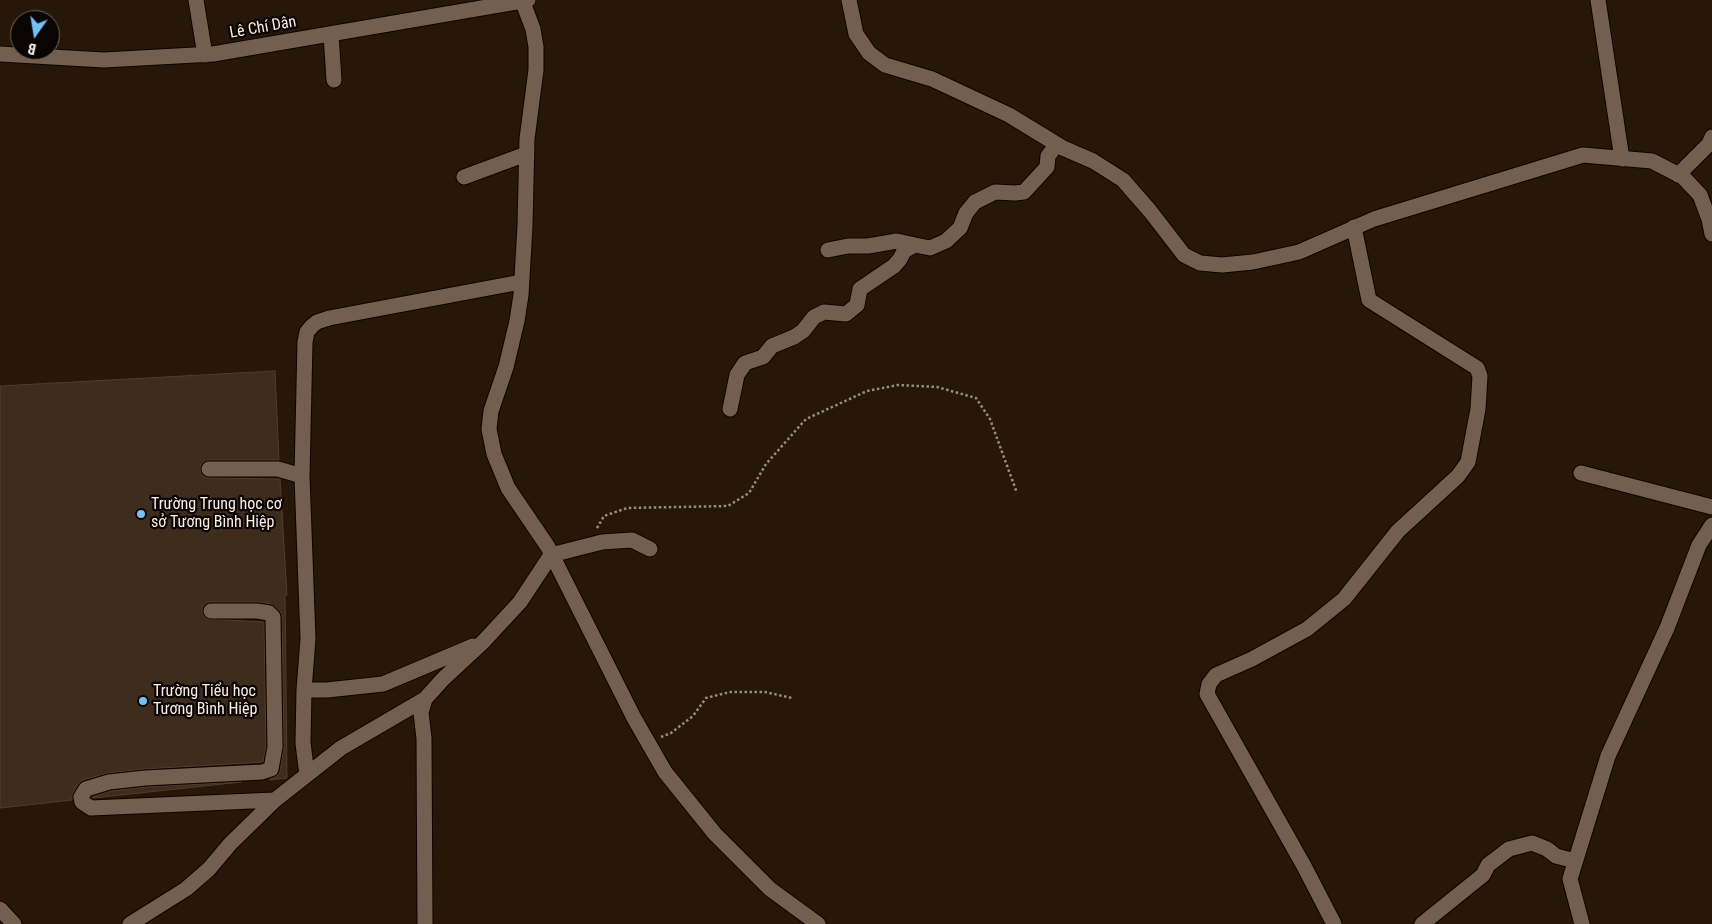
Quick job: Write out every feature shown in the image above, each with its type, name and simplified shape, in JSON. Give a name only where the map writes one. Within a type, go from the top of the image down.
[{"type":"street","points":[[196,0],[206,55]]},
{"type":"street","points":[[524,0],[533,29],[536,47],[536,70],[526,154],[525,226],[517,321],[506,367],[491,411],[488,429],[494,454],[508,488],[552,554],[634,718],[665,772],[715,834],[770,889],[818,924]]},
{"type":"street","name":"Lê Chí Dân","points":[[0,54],[104,60],[206,55],[524,0]]},
{"type":"street","points":[[849,0],[856,34],[869,53],[885,65],[932,79],[1009,115],[1057,144],[1093,161],[1123,180],[1184,255],[1200,263],[1222,265],[1253,262],[1299,252],[1374,219],[1583,156],[1652,161],[1683,177],[1700,194],[1711,226]]},
{"type":"street","points":[[1598,0],[1622,159]]},
{"type":"street","points":[[331,34],[334,80]]},
{"type":"street","points":[[1678,175],[1709,144],[1712,137]]},
{"type":"street","points":[[828,250],[897,241],[930,248],[946,241],[960,228],[966,213],[975,202],[995,192],[1024,192],[1047,166],[1048,156],[1057,144]]},
{"type":"street","points":[[1697,156],[1712,152]]},
{"type":"street","points":[[464,177],[526,154]]},
{"type":"street","points":[[1334,924],[1304,866],[1207,694],[1209,684],[1216,675],[1267,651],[1307,629],[1331,611],[1344,599],[1398,531],[1458,476],[1468,462],[1478,408],[1480,376],[1477,368],[1369,300],[1354,227]]},
{"type":"street","points":[[730,409],[737,375],[745,364],[763,357],[772,346],[794,337],[803,331],[814,317],[824,312],[846,314],[857,305],[860,289],[894,266],[904,251],[915,245]]},
{"type":"street","points":[[307,775],[303,743],[304,690],[308,639],[302,476],[305,342],[307,332],[317,322],[330,318],[521,282]]},
{"type":"street","points":[[209,469],[278,469],[302,476]]},
{"type":"street","points":[[1581,472],[1712,507]]},
{"type":"street","points":[[1582,924],[1570,879],[1611,747],[1667,628],[1699,545],[1712,525]]},
{"type":"street","points":[[130,924],[186,889],[209,869],[230,844],[275,800],[341,748],[425,699],[483,642],[520,602],[552,554],[602,542],[632,540],[650,549]]},
{"type":"street","points":[[211,611],[257,611],[269,613],[273,617],[275,746],[271,769],[262,772],[117,781],[89,786],[83,792],[82,802],[91,808],[275,800]]},
{"type":"street","points":[[304,690],[327,690],[383,684],[483,642]]},
{"type":"street","points":[[425,699],[421,713],[424,738],[425,924]]},
{"type":"street","points":[[1422,924],[1483,875],[1488,865],[1509,849],[1532,842],[1547,849],[1556,856],[1575,861]]},
{"type":"street","points":[[0,909],[14,924]]},
{"type":"path","points":[[585,546],[604,516],[627,508],[728,506],[749,493],[766,464],[806,419],[867,391],[898,385],[937,387],[976,398],[990,419],[1017,493]]},
{"type":"path","points":[[648,742],[672,733],[692,716],[706,698],[730,692],[765,692],[792,698]]},
{"type":"building","points":[[275,371],[279,460],[209,460],[201,464],[200,469],[204,477],[209,478],[280,479],[287,595],[285,596],[287,778],[269,780],[278,775],[280,771],[284,747],[282,617],[280,611],[271,604],[259,602],[211,602],[206,603],[202,611],[207,619],[264,622],[266,746],[263,762],[108,773],[83,780],[78,784],[73,793],[72,800],[0,808],[0,386]]},
{"type":"building","points":[[241,782],[92,797],[111,791],[146,787]]},
{"type":"place","name":"Trường Trung học cơ sở Tương Bình Hiệp","points":[[141,514]]},
{"type":"place","name":"Trường Tiểu học Tương Bình Hiệp","points":[[143,701]]}]
